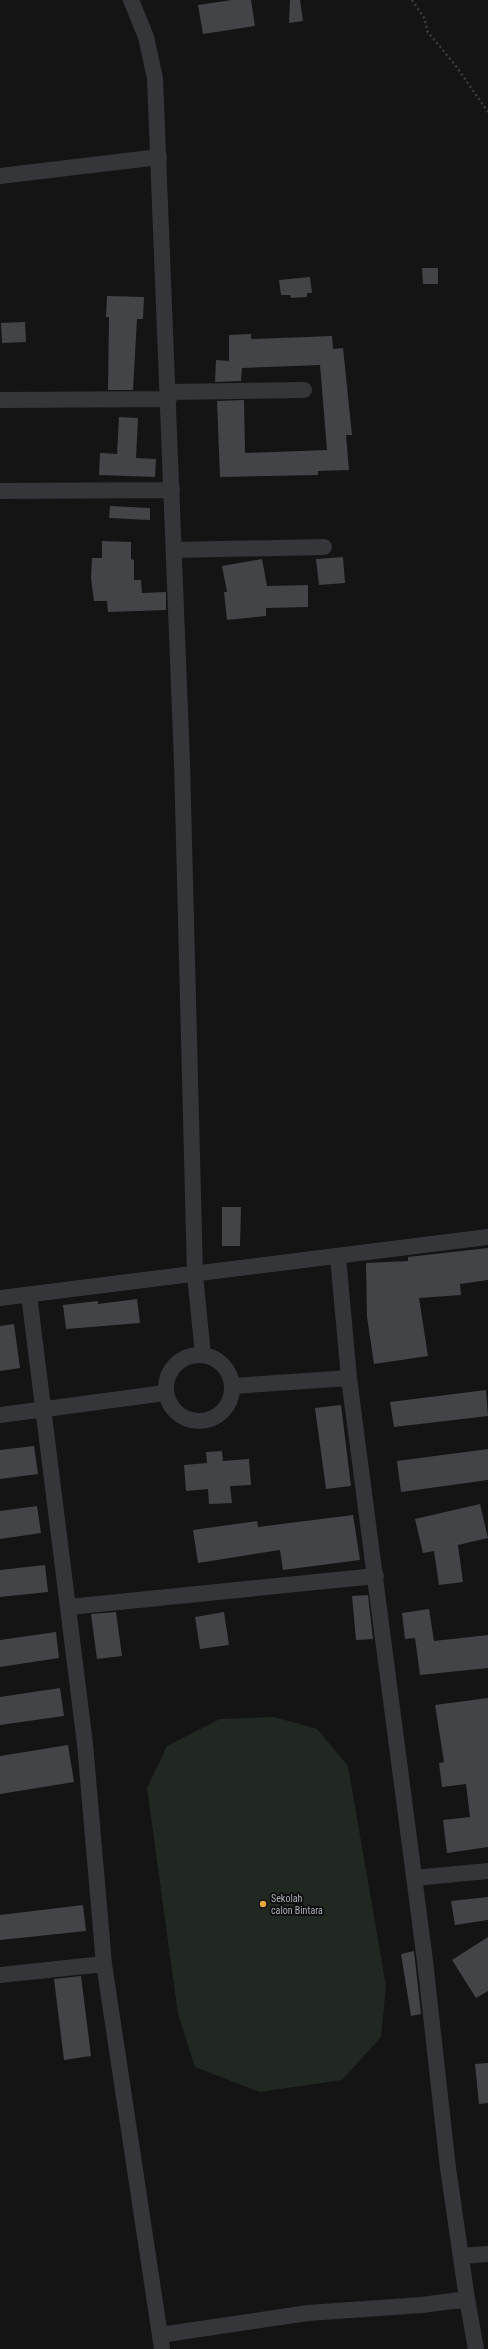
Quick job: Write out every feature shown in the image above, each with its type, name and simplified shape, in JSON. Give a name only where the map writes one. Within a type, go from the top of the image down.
[{"type":"street","points":[[131,0],[146,37],[153,68],[158,157],[172,490],[190,1008],[195,1275],[203,1355]]},
{"type":"street","points":[[0,176],[158,157]]},
{"type":"street","points":[[0,400],[304,390]]},
{"type":"street","points":[[0,491],[172,490]]},
{"type":"street","points":[[174,550],[324,546]]},
{"type":"street","points":[[0,1298],[195,1275],[488,1237]]},
{"type":"street","points":[[338,1257],[350,1378],[414,1878],[448,2168],[467,2299],[476,2349]]},
{"type":"street","points":[[29,1295],[85,1744],[104,1964],[161,2342],[308,2313],[422,2305],[467,2299]]},
{"type":"street","points":[[203,1355],[214,1358],[223,1365],[230,1375],[233,1386],[231,1399],[225,1410],[215,1418],[202,1422],[189,1421],[178,1415],[169,1405],[165,1393],[167,1377],[175,1364],[188,1356],[203,1355]]},
{"type":"street","points":[[233,1386],[350,1378]]},
{"type":"street","points":[[0,1415],[165,1393]]},
{"type":"street","points":[[69,1607],[376,1576]]},
{"type":"street","points":[[414,1878],[488,1871]]},
{"type":"street","points":[[0,1975],[104,1964]]},
{"type":"street","points":[[461,2256],[488,2254]]},
{"type":"path","points":[[412,0],[425,19],[427,31],[449,57],[488,112]]},
{"type":"shaded area","points":[[274,1717],[317,1729],[348,1766],[386,1986],[381,2037],[342,2080],[260,2092],[195,2067],[178,2014],[147,1788],[167,1746],[220,1719]]},
{"type":"building","points":[[232,0],[251,0],[255,26],[203,34],[198,5]]},
{"type":"building","points":[[290,0],[300,0],[303,21],[289,23]]},
{"type":"building","points":[[422,268],[438,268],[438,284],[423,284]]},
{"type":"building","points":[[310,277],[312,293],[307,293],[307,297],[291,298],[290,295],[281,295],[279,280]]},
{"type":"building","points":[[107,296],[144,297],[143,319],[137,319],[133,390],[108,390],[109,317],[106,317]]},
{"type":"building","points":[[25,322],[26,342],[2,343],[1,323]]},
{"type":"building","points":[[251,334],[251,339],[332,336],[333,349],[343,348],[352,435],[346,435],[349,470],[318,471],[318,475],[220,477],[217,401],[244,400],[245,453],[327,450],[320,365],[242,368],[241,381],[215,382],[216,360],[229,361],[229,335]]},
{"type":"building","points":[[119,417],[138,418],[136,458],[156,459],[155,477],[99,475],[100,453],[117,454]]},
{"type":"building","points":[[110,506],[150,508],[150,520],[109,518]]},
{"type":"building","points":[[102,541],[131,542],[131,559],[134,560],[134,580],[141,580],[142,593],[166,592],[166,610],[108,612],[107,601],[94,601],[91,578],[92,558],[102,558]]},
{"type":"building","points":[[343,557],[345,583],[319,585],[316,559]]},
{"type":"building","points":[[262,559],[267,586],[308,585],[308,607],[266,608],[266,616],[227,620],[224,592],[227,592],[222,566]]},
{"type":"building","points":[[222,1207],[241,1207],[240,1246],[222,1246]]},
{"type":"building","points":[[488,1248],[488,1280],[460,1284],[461,1295],[419,1298],[428,1356],[374,1364],[367,1317],[366,1263],[408,1261],[408,1257]]},
{"type":"building","points":[[137,1299],[140,1323],[66,1329],[63,1305],[98,1301],[98,1304]]},
{"type":"building","points":[[14,1324],[20,1368],[0,1371],[0,1326]]},
{"type":"building","points":[[486,1390],[488,1416],[394,1427],[390,1402]]},
{"type":"building","points":[[341,1405],[351,1486],[326,1489],[315,1408]]},
{"type":"building","points":[[34,1446],[38,1474],[0,1479],[0,1450]]},
{"type":"building","points":[[488,1449],[488,1480],[401,1492],[397,1461]]},
{"type":"building","points":[[222,1451],[223,1461],[249,1459],[251,1485],[230,1486],[232,1503],[209,1504],[208,1489],[186,1491],[184,1465],[207,1463],[206,1452]]},
{"type":"building","points":[[480,1504],[488,1538],[458,1545],[463,1582],[439,1585],[434,1551],[423,1553],[415,1519]]},
{"type":"building","points":[[37,1506],[41,1533],[0,1539],[0,1511]]},
{"type":"building","points":[[353,1515],[360,1560],[283,1570],[280,1550],[198,1563],[193,1530],[257,1521],[258,1527]]},
{"type":"building","points":[[45,1565],[48,1592],[0,1597],[0,1570]]},
{"type":"building","points":[[368,1595],[373,1639],[356,1640],[352,1596]]},
{"type":"building","points":[[429,1609],[434,1641],[488,1635],[488,1668],[420,1675],[415,1638],[405,1639],[402,1613]]},
{"type":"building","points":[[116,1612],[122,1656],[97,1659],[91,1614]]},
{"type":"building","points":[[224,1612],[229,1645],[200,1649],[195,1617]]},
{"type":"building","points":[[56,1632],[59,1658],[0,1667],[0,1640]]},
{"type":"building","points":[[60,1688],[64,1716],[0,1725],[0,1697]]},
{"type":"building","points":[[488,1698],[488,1847],[447,1853],[443,1820],[470,1817],[466,1784],[442,1787],[439,1763],[444,1762],[435,1705]]},
{"type":"building","points":[[68,1745],[74,1782],[0,1794],[0,1756]]},
{"type":"building","points":[[488,1897],[488,1920],[455,1925],[451,1901]]},
{"type":"building","points":[[83,1905],[86,1931],[0,1940],[0,1915]]},
{"type":"building","points":[[488,1937],[488,1991],[476,1998],[452,1960]]},
{"type":"building","points":[[414,1951],[421,2014],[411,2016],[401,1954]]},
{"type":"building","points":[[81,1976],[91,2056],[64,2060],[54,1979]]},
{"type":"building","points":[[488,2063],[488,2103],[479,2104],[475,2064]]},
{"type":"place","name":"Sekolah calon Bintara","points":[[263,1904]]}]
